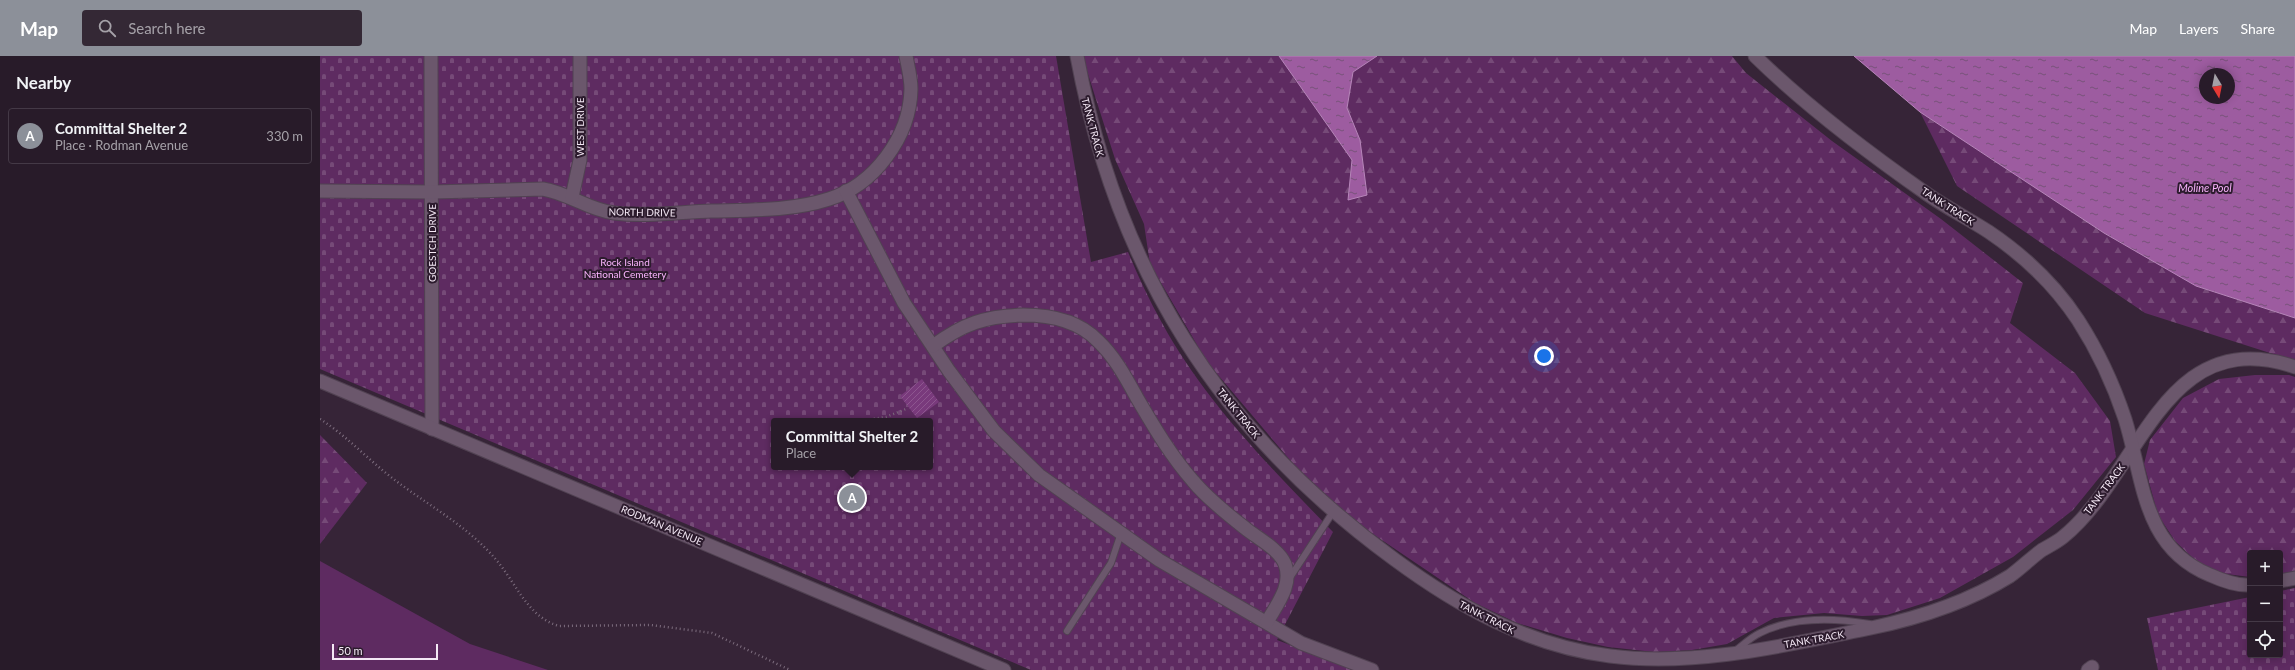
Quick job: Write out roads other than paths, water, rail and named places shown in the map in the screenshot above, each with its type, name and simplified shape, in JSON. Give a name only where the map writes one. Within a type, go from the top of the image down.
[{"type":"street","name":"GOESTCH DRIVE","points":[[431,56],[432,429]]},
{"type":"street","name":"WEST DRIVE","points":[[572,197],[580,160],[580,56]]},
{"type":"street","name":"NORTH DRIVE","points":[[320,191],[432,192],[543,189],[559,192],[601,210],[615,213],[641,214],[791,207],[830,199],[846,191],[878,167],[896,142],[903,126],[911,89],[906,56]]},
{"type":"street","name":"TANK TRACK","points":[[1077,56],[1092,124],[1112,190],[1132,241],[1151,283],[1210,378],[1247,426],[1289,471],[1333,512],[1446,596],[1513,631],[1550,644],[1609,656],[1665,660],[1702,658],[1881,626],[1933,612],[1974,595],[2010,575],[2064,536],[2078,522],[2116,476],[2151,422],[2177,389],[2198,372],[2233,361],[2251,359],[2295,367]]},
{"type":"street","name":"TANK TRACK","points":[[1755,56],[1779,79],[1860,145],[1928,195],[1990,233],[2023,258],[2042,276],[2077,318],[2110,376],[2133,450],[2149,512],[2158,533],[2168,547],[2202,572],[2219,579],[2247,584]]},
{"type":"street","points":[[846,191],[904,304],[975,407],[1005,442],[1039,475],[1159,560],[1301,643],[1372,670]]},
{"type":"street","points":[[933,346],[966,324],[984,319],[1013,315],[1052,317],[1067,322],[1092,336],[1111,356],[1166,445],[1193,482],[1244,527],[1281,556],[1285,564],[1288,580],[1267,622]]},
{"type":"street","name":"RODMAN AVENUE","points":[[320,381],[1004,670]]},
{"type":"street","points":[[2283,580],[2295,578]]},
{"type":"lane","points":[[1288,580],[1333,512]]},
{"type":"lane","points":[[1067,631],[1111,563],[1121,533]]},
{"type":"lane","points":[[1730,654],[1760,633],[1797,622],[1836,619],[1881,626]]},
{"type":"water","points":[[1279,56],[1377,56],[1353,72],[1347,108],[1360,140],[1367,195],[1348,200],[1352,160]]},
{"type":"water","name":"Moline Pool","points":[[1854,56],[2295,56],[2295,318],[2196,286],[2104,233],[1920,112]]},
{"type":"place","name":"Committal Shelter 2","points":[[852,498]]},
{"type":"park label","name":"Rock Island National Cemetery","points":[[625,268]]}]
